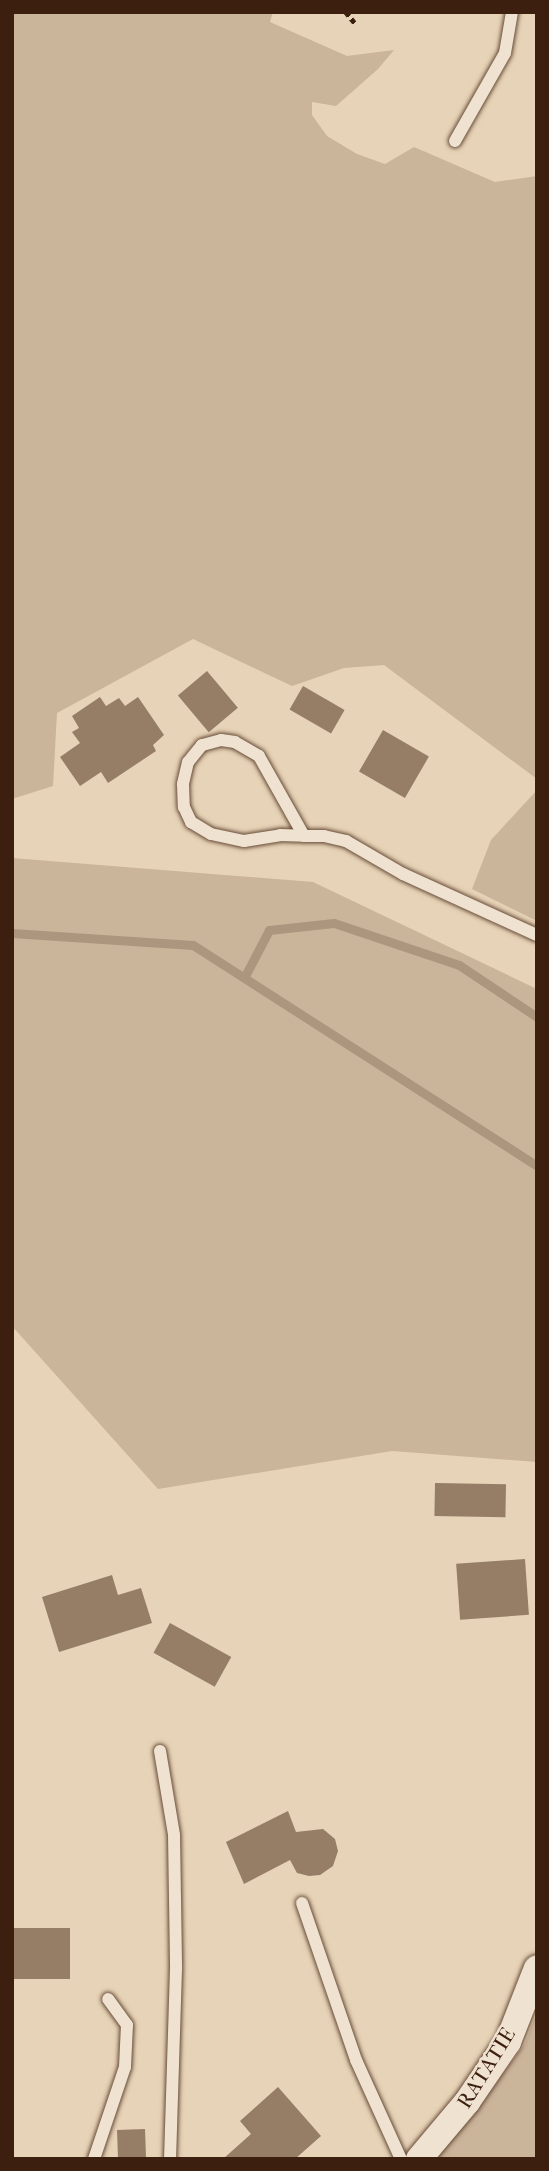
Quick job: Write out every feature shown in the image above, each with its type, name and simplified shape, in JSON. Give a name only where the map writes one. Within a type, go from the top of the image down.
[{"type":"street","name":"RATATIE","points":[[419,2159],[467,2102],[508,2042],[537,1968]]},
{"type":"lane","points":[[455,141],[505,53],[512,12]]},
{"type":"lane","points":[[304,836],[259,756],[235,742],[221,740],[202,745],[188,762],[183,784],[184,807],[191,822],[211,834],[244,841],[304,836],[346,841],[403,874],[537,935]]},
{"type":"lane","points":[[160,1751],[174,1835],[176,1969],[170,2159]]},
{"type":"lane","points":[[302,1903],[356,2060],[401,2159]]},
{"type":"lane","points":[[94,2159],[125,2067],[127,2025],[108,1999]]},
{"type":"path","points":[[346,12],[355,23]]},
{"type":"shaded area","points":[[12,12],[273,12],[270,22],[347,56],[394,50],[378,69],[336,106],[312,102],[312,115],[327,136],[357,154],[385,164],[414,147],[495,182],[537,176],[537,779],[384,665],[344,668],[292,686],[193,639],[57,713],[53,786],[12,799]]},
{"type":"shaded area","points":[[537,790],[537,921],[472,889],[491,840]]},
{"type":"shaded area","points":[[12,858],[313,882],[537,989],[537,1462],[392,1451],[158,1489],[12,1326]]},
{"type":"shaded area","points":[[537,2012],[537,2159],[431,2159],[496,2083],[525,2044]]},
{"type":"building","points":[[207,671],[238,708],[209,732],[178,695]]},
{"type":"building","points":[[303,686],[345,710],[331,733],[290,709]]},
{"type":"building","points":[[100,697],[106,706],[119,698],[125,706],[138,697],[164,735],[153,745],[156,751],[108,783],[101,772],[80,786],[60,757],[80,743],[72,732],[79,728],[72,716]]},
{"type":"building","points":[[383,730],[429,756],[405,798],[359,772]]},
{"type":"building","points":[[435,1483],[506,1484],[505,1517],[434,1516]]},
{"type":"building","points":[[525,1559],[529,1615],[460,1620],[456,1564]]},
{"type":"building","points":[[112,1575],[118,1595],[141,1588],[152,1623],[59,1652],[42,1597]]},
{"type":"building","points":[[170,1623],[231,1657],[215,1687],[154,1653]]},
{"type":"building","points":[[288,1811],[296,1832],[323,1829],[335,1839],[338,1851],[333,1866],[320,1875],[309,1876],[297,1873],[290,1860],[244,1884],[226,1842]]},
{"type":"building","points":[[12,1928],[70,1928],[70,1979],[12,1979]]},
{"type":"building","points":[[278,2087],[321,2136],[295,2159],[223,2159],[251,2134],[240,2121]]},
{"type":"building","points":[[145,2129],[146,2159],[118,2159],[117,2130]]},
{"type":"waterway","points":[[245,976],[269,930],[334,923],[459,965],[537,1017]]},
{"type":"waterway","points":[[12,933],[193,945],[537,1166]]}]
